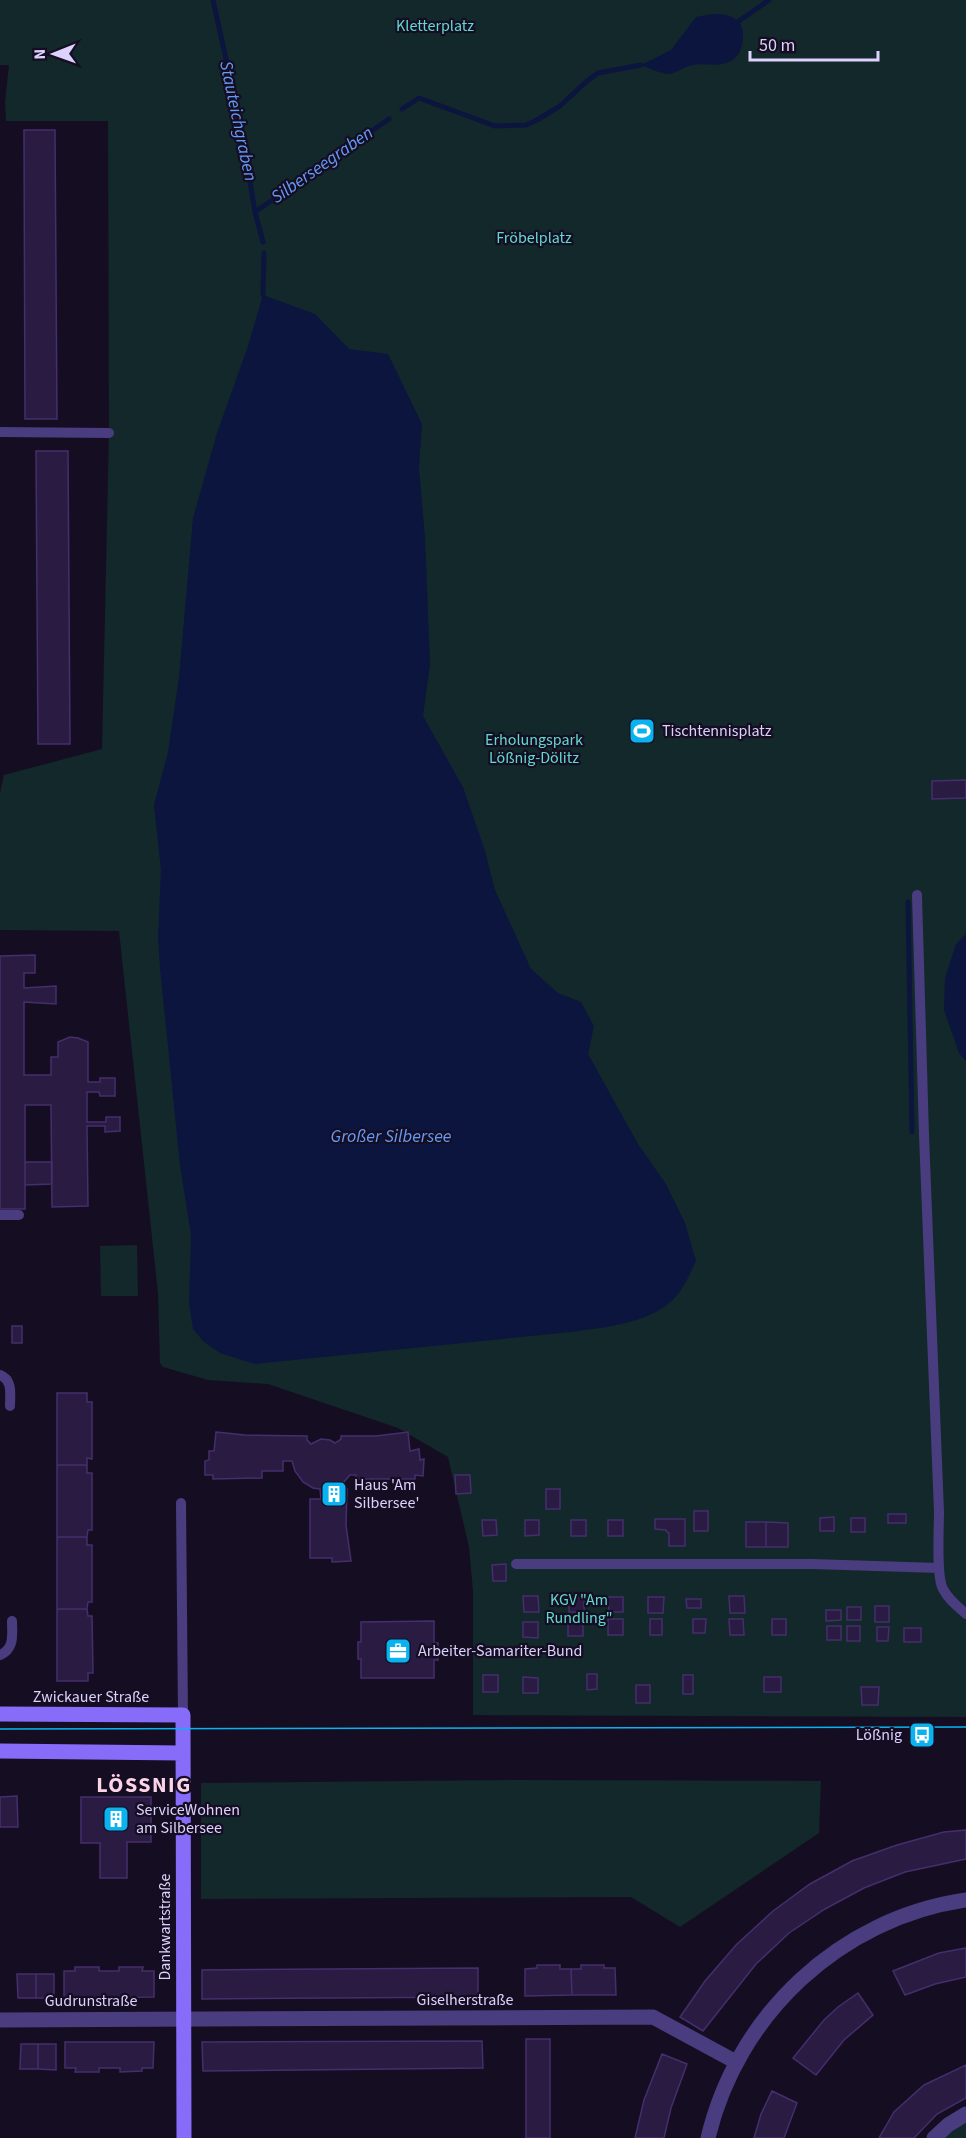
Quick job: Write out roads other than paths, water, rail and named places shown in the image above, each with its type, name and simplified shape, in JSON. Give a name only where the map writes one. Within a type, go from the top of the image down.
[{"type":"main road","name":"Zwickauer Straße","points":[[0,1714],[183,1715]]},
{"type":"main road","name":"Dankwartstraße","points":[[183,1715],[184,2138]]},
{"type":"main road","points":[[0,1751],[182,1753]]},
{"type":"street","points":[[708,2138],[719,2099],[736,2062],[752,2036],[779,2001],[802,1978],[832,1953],[865,1933],[927,1908],[966,1900]]},
{"type":"street","name":"Giselherstraße","points":[[183,2019],[653,2017],[736,2062]]},
{"type":"street","name":"Gudrunstraße","points":[[0,2020],[183,2019]]},
{"type":"street","points":[[934,2138],[948,2125],[966,2115]]},
{"type":"lane","points":[[0,432],[109,433]]},
{"type":"lane","points":[[917,895],[939,1512],[939,1568],[941,1587],[951,1601],[966,1614]]},
{"type":"lane","points":[[0,1215],[19,1215]]},
{"type":"lane","points":[[0,1375],[7,1379],[9,1384],[10,1406]]},
{"type":"lane","points":[[181,1503],[183,1715]]},
{"type":"lane","points":[[516,1564],[812,1564],[939,1568]]},
{"type":"lane","points":[[0,1655],[10,1647],[12,1621]]},
{"type":"water","points":[[712,14],[729,16],[741,25],[743,41],[734,59],[719,65],[698,64],[667,74],[641,65],[671,50],[696,17]]},
{"type":"water","name":"Großer Silbersee","points":[[263,295],[315,314],[349,349],[388,354],[422,424],[419,467],[425,537],[430,664],[423,716],[463,787],[485,851],[495,890],[531,969],[558,993],[581,1002],[594,1026],[588,1054],[638,1144],[666,1184],[685,1223],[696,1261],[683,1287],[671,1301],[660,1310],[631,1322],[571,1332],[254,1364],[220,1353],[204,1342],[193,1329],[189,1303],[191,1235],[180,1165],[160,968],[158,937],[161,870],[154,805],[168,752],[179,677],[193,518],[217,433],[247,349]]},
{"type":"water","points":[[966,934],[966,1061],[959,1053],[944,1010],[945,978],[956,944]]},
{"type":"waterway","name":"Stauteichgraben","points":[[213,0],[263,242]]},
{"type":"waterway","name":"Silberseegraben","points":[[739,21],[769,0]]},
{"type":"waterway","name":"Silberseegraben","points":[[402,109],[419,98],[495,126],[526,125],[560,106],[598,73],[641,65]]},
{"type":"waterway","name":"Silberseegraben","points":[[255,212],[389,119]]},
{"type":"waterway","name":"Stauteichgraben","points":[[263,295],[264,253]]},
{"type":"waterway","points":[[908,902],[912,1132]]},
{"type":"tram line","points":[[0,1729],[966,1727]]},
{"type":"place","name":"Tischtennisplatz","points":[[642,731]]},
{"type":"place","name":"Haus 'Am Silbersee'","points":[[334,1494]]},
{"type":"place","name":"Arbeiter-Samariter-Bund","points":[[398,1651]]},
{"type":"place","name":"Lößnig","points":[[922,1735]]},
{"type":"place","name":"ServiceWohnen am Silbersee","points":[[116,1819]]},
{"type":"district","name":"LÖSSNIG","points":[[144,1785]]},
{"type":"park label","name":"Kletterplatz","points":[[435,26]]},
{"type":"park label","name":"Fröbelplatz","points":[[534,238]]},
{"type":"park label","name":"Erholungspark Lößnig-Dölitz","points":[[534,749]]},
{"type":"park label","name":"KGV \"Am Rundling\"","points":[[579,1609]]}]
